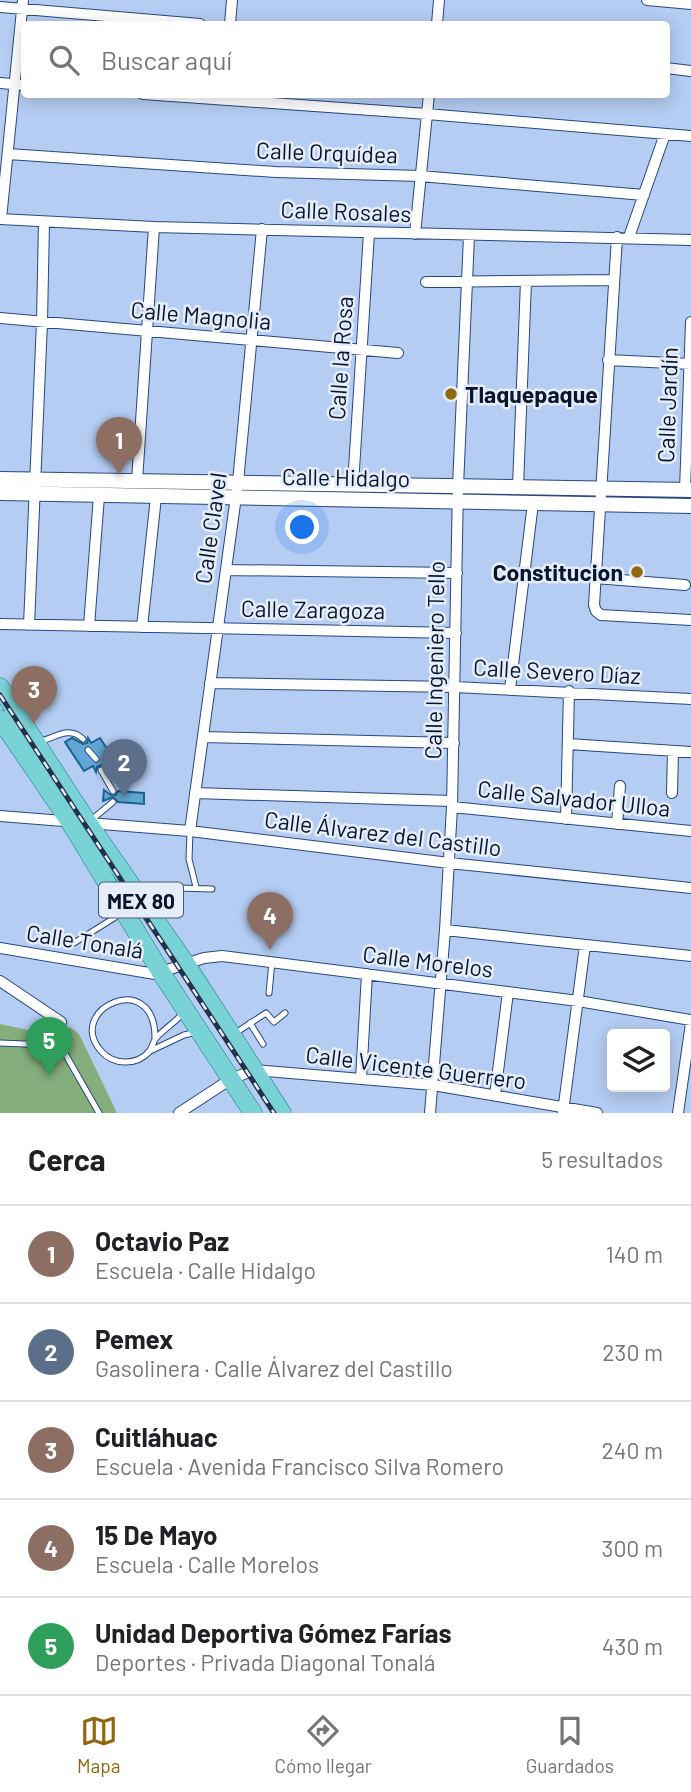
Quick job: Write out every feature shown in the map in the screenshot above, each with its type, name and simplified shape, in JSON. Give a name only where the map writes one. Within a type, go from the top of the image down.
[{"type":"main road","name":"MEX 80","points":[[0,687],[36,742],[125,911],[162,974],[253,1113]]},
{"type":"main road","name":"MEX 80","points":[[0,719],[137,895],[186,964],[282,1113]]},
{"type":"street","points":[[230,21],[232,0]]},
{"type":"street","points":[[437,21],[439,0]]},
{"type":"street","points":[[647,0],[691,4]]},
{"type":"street","points":[[0,7],[23,4],[173,21]]},
{"type":"street","points":[[0,219],[20,85],[21,58]]},
{"type":"street","points":[[670,68],[691,71]]},
{"type":"street","points":[[0,83],[20,85]]},
{"type":"street","points":[[222,98],[691,136]]},
{"type":"street","points":[[415,234],[429,98]]},
{"type":"street","points":[[629,237],[665,134]]},
{"type":"street","name":"Calle Orquídea","points":[[8,154],[276,172],[420,176],[644,195]]},
{"type":"street","name":"Calle Rosales","points":[[0,219],[154,227],[691,240]]},
{"type":"street","points":[[29,625],[44,222]]},
{"type":"street","points":[[138,481],[154,227]]},
{"type":"street","name":"Calle Clavel","points":[[190,831],[238,482],[262,229]]},
{"type":"street","name":"Calle la Rosa","points":[[353,485],[369,233]]},
{"type":"street","name":"Calle Ingeniero Tello","points":[[430,1113],[452,804],[458,486],[469,236]]},
{"type":"street","points":[[617,237],[594,606],[601,615],[691,620]]},
{"type":"street","points":[[426,282],[614,280]]},
{"type":"street","points":[[518,487],[526,281]]},
{"type":"street","name":"Calle Magnolia","points":[[0,318],[398,354]]},
{"type":"street","name":"Calle Jardín","points":[[688,490],[691,322]]},
{"type":"street","points":[[608,360],[690,364]]},
{"type":"street","name":"Calle Hidalgo","points":[[0,479],[99,496],[691,506]]},
{"type":"street","name":"Calle Hidalgo","points":[[0,493],[35,487],[138,481],[688,490]]},
{"type":"street","points":[[89,626],[99,496]]},
{"type":"street","points":[[142,627],[156,497]]},
{"type":"street","points":[[510,689],[533,503]]},
{"type":"street","points":[[226,570],[457,573]]},
{"type":"street","points":[[595,578],[685,585]]},
{"type":"street","name":"Calle Zaragoza","points":[[0,624],[456,633]]},
{"type":"street","name":"Calle Severo Díaz","points":[[210,683],[455,687],[691,699]]},
{"type":"street","points":[[566,819],[569,691]]},
{"type":"street","points":[[203,737],[454,743]]},
{"type":"street","points":[[568,744],[691,752]]},
{"type":"street","points":[[672,793],[673,751]]},
{"type":"street","points":[[617,824],[620,786]]},
{"type":"street","name":"Calle Salvador Ulloa","points":[[195,793],[452,804],[566,819],[691,831]]},
{"type":"street","name":"Calle Álvarez del Castillo","points":[[0,816],[190,831],[449,863],[691,888]]},
{"type":"street","points":[[445,930],[691,956]]},
{"type":"street","points":[[563,1110],[585,945]]},
{"type":"street","name":"Calle Tonalá","points":[[0,948],[162,974]]},
{"type":"street","name":"Calle Morelos","points":[[162,974],[204,958],[222,956],[578,1001],[691,1022]]},
{"type":"street","points":[[361,1079],[367,974]]},
{"type":"street","points":[[0,981],[61,1023]]},
{"type":"street","points":[[495,1095],[508,992]]},
{"type":"street","points":[[678,1113],[691,1022]]},
{"type":"street","name":"Calle Vicente Guerrero","points":[[179,1113],[231,1079],[254,1070],[433,1085],[563,1110],[597,1113]]},
{"type":"lane","points":[[36,742],[71,732],[77,733],[83,739]]},
{"type":"lane","points":[[88,750],[96,759]]},
{"type":"lane","points":[[101,769],[113,790]]},
{"type":"lane","points":[[79,822],[113,802]]},
{"type":"lane","points":[[190,831],[189,859],[196,887]]},
{"type":"lane","points":[[137,895],[196,887],[212,889]]},
{"type":"lane","points":[[75,943],[125,911]]},
{"type":"lane","points":[[269,993],[272,962]]},
{"type":"lane","points":[[148,1052],[155,1038],[156,1023],[149,1010],[136,1001],[121,999],[106,1004],[96,1016],[92,1031],[96,1045],[106,1057],[120,1062],[136,1060],[184,1035],[200,1031]]},
{"type":"lane","points":[[155,1038],[186,1009]]},
{"type":"lane","points":[[231,1035],[266,1013],[274,1023],[285,1013]]},
{"type":"lane","points":[[250,1023],[263,1044]]},
{"type":"lane","points":[[0,1043],[50,1045],[63,1050],[99,1113]]},
{"type":"green space","points":[[0,1024],[61,1037],[70,1027],[79,1034],[117,1113],[0,1113]]},
{"type":"building","points":[[72,738],[83,744],[87,743],[88,738],[91,743],[100,738],[119,767],[110,773],[102,765],[97,767],[96,772],[93,766],[84,771],[65,742]]},
{"type":"building","points":[[104,790],[112,796],[118,791],[144,793],[144,804],[118,802],[113,797],[103,801]]},
{"type":"railway","points":[[0,695],[274,1113]]},
{"type":"place","name":"Tlaquepaque","points":[[451,394]]},
{"type":"place","name":"Octavio Paz","points":[[119,475]]},
{"type":"place","name":"Constitucion","points":[[637,572]]},
{"type":"place","name":"Cuitláhuac","points":[[34,724]]},
{"type":"place","name":"Pemex","points":[[124,797]]},
{"type":"place","name":"15 De Mayo","points":[[270,950]]},
{"type":"place","name":"Unidad Deportiva Gómez Farías","points":[[49,1075]]}]
